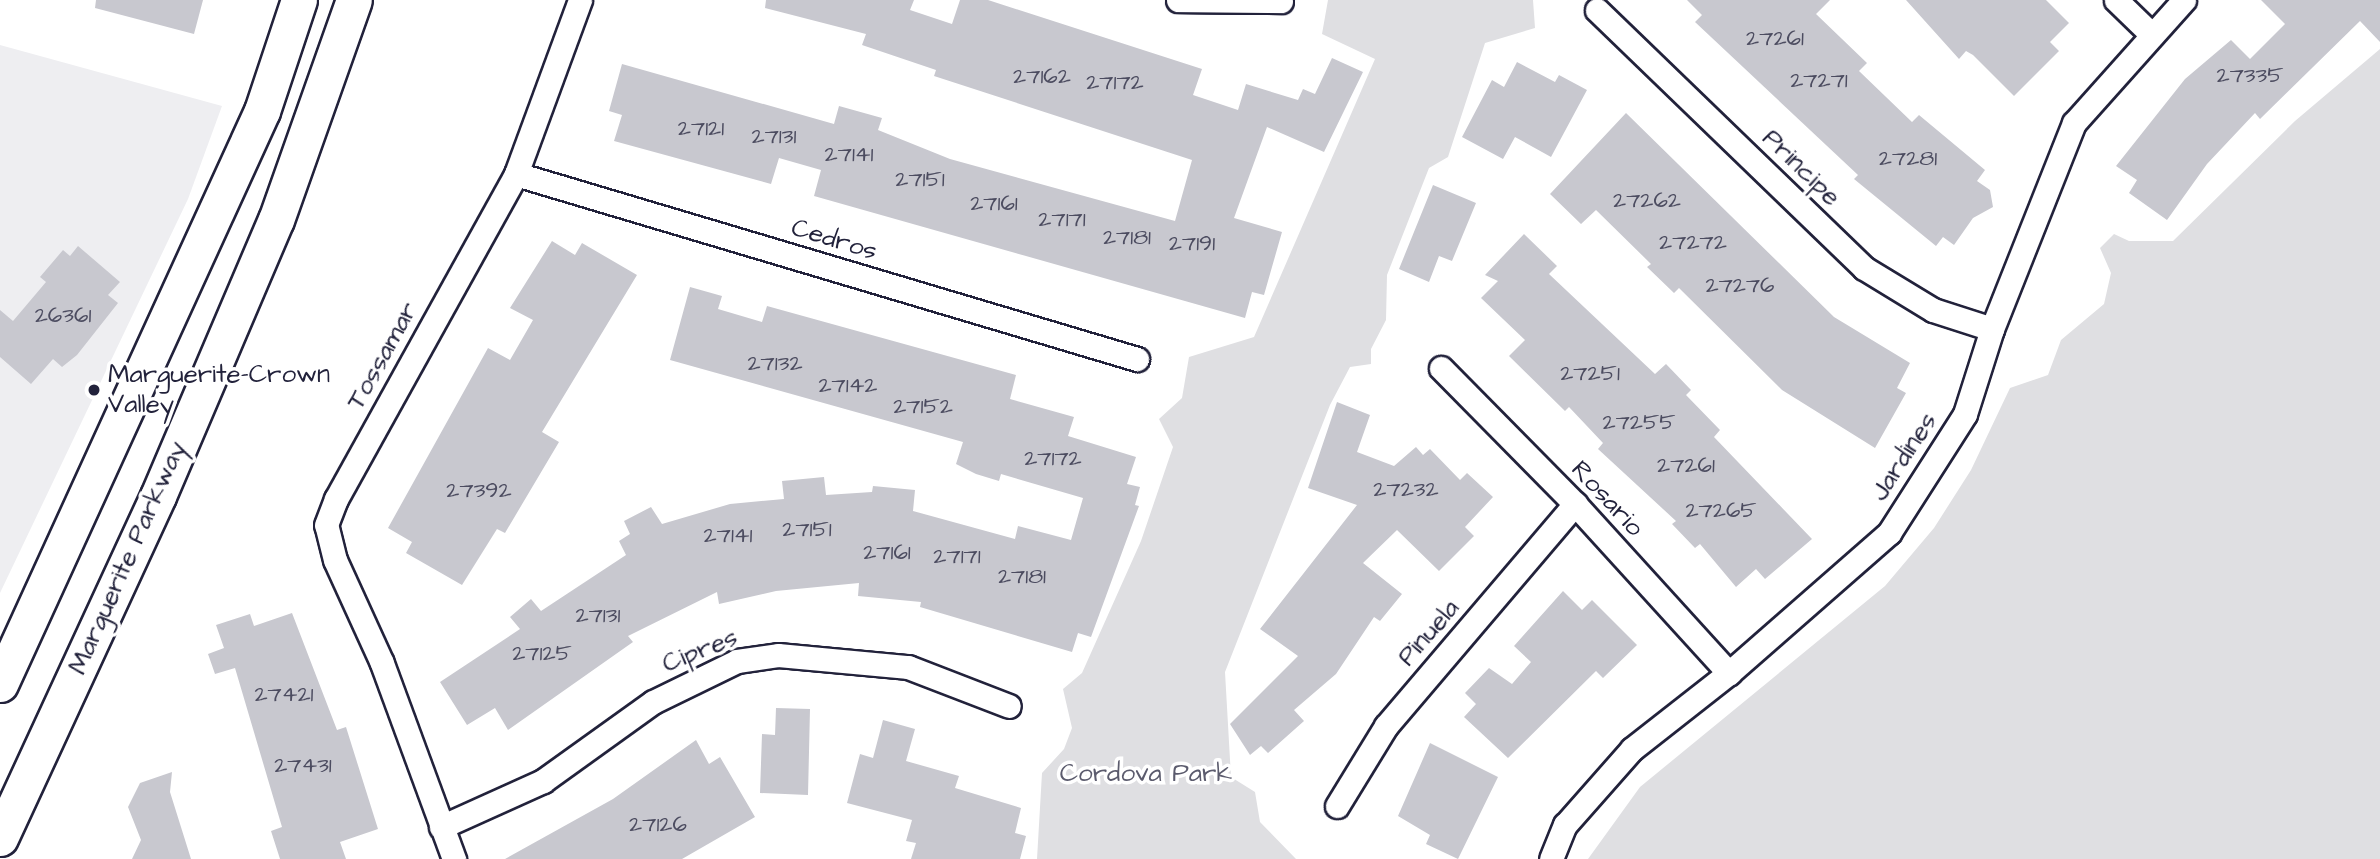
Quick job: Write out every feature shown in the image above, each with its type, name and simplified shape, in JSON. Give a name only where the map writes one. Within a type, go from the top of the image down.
[{"type":"main road","points":[[0,684],[262,111],[299,0]]},
{"type":"main road","name":"Marguerite Parkway","points":[[0,838],[158,496],[276,220],[354,0]]},
{"type":"street","name":"Tossamar","points":[[454,859],[382,663],[335,560],[326,525],[335,499],[516,174],[580,0]]},
{"type":"street","points":[[1178,0],[1281,1]]},
{"type":"street","points":[[2116,0],[2150,33]]},
{"type":"street","name":"Jardines","points":[[1551,859],[1564,825],[1632,749],[1728,673],[1889,533],[1965,414],[1992,330],[2074,123],[2150,33],[2184,0]]},
{"type":"street","name":"Principe","points":[[1597,10],[1864,268],[1933,310],[1992,330]]},
{"type":"street","name":"Cedros","points":[[516,174],[1137,359]]},
{"type":"street","name":"Rosario","points":[[1441,369],[1575,505],[1728,673]]},
{"type":"street","name":"Pinuela","points":[[1337,806],[1385,726],[1575,505]]},
{"type":"street","name":"Cipres","points":[[441,827],[542,781],[653,702],[737,661],[790,655],[908,667],[1009,706]]},
{"type":"shaded area","points":[[0,45],[222,106],[188,199],[0,593]]},
{"type":"green space","name":"Cordova Park","points":[[1328,0],[1533,0],[1535,28],[1485,43],[1448,157],[1429,168],[1387,275],[1386,320],[1371,349],[1371,364],[1350,367],[1330,405],[1225,672],[1231,777],[1255,792],[1260,822],[1296,859],[1037,859],[1042,773],[1064,749],[1072,728],[1063,689],[1082,673],[1141,541],[1173,447],[1159,419],[1182,398],[1189,357],[1254,337],[1375,59],[1322,34]]},
{"type":"green space","points":[[2380,49],[2380,859],[1588,859],[1640,787],[1885,586],[1934,528],[1971,470],[2010,388],[2048,375],[2061,340],[2104,304],[2111,273],[2100,248],[2114,234],[2129,241],[2173,241],[2295,121]]},
{"type":"building","points":[[96,0],[203,0],[194,34],[95,8]]},
{"type":"building","points":[[766,0],[914,0],[910,10],[952,24],[960,0],[988,0],[1202,69],[1193,95],[1238,110],[1246,84],[1298,100],[1303,89],[1315,94],[1332,58],[1363,72],[1324,152],[1267,127],[1234,218],[1282,232],[1264,295],[1252,292],[1245,318],[814,196],[821,170],[779,158],[771,184],[614,141],[622,115],[609,111],[622,64],[834,124],[839,106],[882,118],[878,130],[950,159],[1175,221],[1192,160],[934,76],[936,70],[862,45],[866,34],[765,8]]},
{"type":"building","points":[[1687,0],[1830,0],[1816,14],[1867,63],[1859,71],[1912,122],[1919,115],[1985,170],[1977,181],[1990,190],[1993,207],[1973,218],[1954,245],[1943,237],[1936,246],[1854,179],[1858,175],[1695,22],[1702,15]]},
{"type":"building","points":[[1906,0],[2046,0],[2069,23],[2050,42],[2059,51],[2014,96],[1973,55],[1966,51],[1959,59]]},
{"type":"building","points":[[2261,0],[2380,0],[2380,42],[2360,21],[2260,119],[2255,113],[2207,164],[2167,220],[2129,193],[2137,180],[2116,166],[2185,79],[2231,40],[2250,59],[2285,24]]},
{"type":"building","points":[[1517,62],[1555,82],[1559,75],[1587,90],[1551,157],[1515,137],[1503,159],[1462,137],[1492,80],[1504,87]]},
{"type":"building","points":[[1626,113],[1834,317],[1910,363],[1897,388],[1906,393],[1875,448],[1782,390],[1679,288],[1674,293],[1647,267],[1651,264],[1596,210],[1581,224],[1550,194]]},
{"type":"building","points":[[1433,185],[1476,203],[1452,261],[1439,256],[1429,282],[1399,269]]},
{"type":"building","points":[[1524,234],[1557,266],[1549,274],[1655,374],[1666,364],[1691,390],[1686,395],[1720,430],[1714,437],[1812,539],[1765,579],[1756,569],[1736,587],[1700,544],[1695,548],[1672,524],[1676,521],[1598,449],[1603,443],[1569,407],[1565,411],[1509,356],[1525,340],[1481,298],[1498,281],[1485,275]]},
{"type":"building","points":[[552,241],[575,255],[582,243],[637,275],[542,432],[559,442],[505,533],[497,529],[462,585],[406,553],[412,542],[388,528],[488,348],[510,360],[533,320],[510,308]]},
{"type":"building","points":[[78,246],[120,282],[108,295],[118,303],[77,355],[62,367],[53,359],[31,384],[0,357],[0,310],[13,321],[46,282],[40,277],[63,250],[70,256]]},
{"type":"building","points":[[690,287],[722,296],[718,309],[762,322],[767,306],[1016,375],[1010,399],[1074,417],[1068,436],[1136,457],[1127,484],[1140,487],[1135,505],[1139,506],[1091,637],[1078,633],[1072,652],[920,607],[921,602],[858,596],[859,583],[776,591],[719,604],[717,592],[628,636],[633,642],[508,730],[495,708],[467,725],[440,682],[520,629],[510,617],[531,599],[541,611],[626,555],[619,541],[630,534],[624,521],[651,507],[662,524],[730,504],[784,499],[782,481],[824,477],[826,495],[872,492],[873,486],[915,490],[913,511],[1015,539],[1018,526],[1071,540],[1083,498],[1001,474],[999,481],[976,474],[956,464],[963,442],[670,360]]},
{"type":"building","points":[[1337,402],[1370,415],[1357,452],[1394,466],[1416,447],[1423,455],[1430,449],[1460,480],[1467,473],[1493,497],[1465,527],[1474,536],[1439,571],[1397,530],[1363,563],[1402,594],[1380,621],[1374,617],[1336,674],[1294,710],[1304,721],[1268,753],[1261,746],[1250,755],[1230,724],[1298,656],[1260,629],[1357,505],[1308,488]]},
{"type":"building","points":[[1563,591],[1582,610],[1592,600],[1637,645],[1603,678],[1596,671],[1508,758],[1464,717],[1476,704],[1465,693],[1489,668],[1512,684],[1531,662],[1514,646]]},
{"type":"building","points":[[292,613],[337,730],[346,727],[378,829],[340,842],[346,859],[280,859],[271,831],[282,827],[235,668],[215,674],[208,654],[224,648],[216,625],[250,614],[254,626]]},
{"type":"building","points":[[776,708],[810,709],[808,795],[760,793],[762,734],[775,735]]},
{"type":"building","points":[[883,720],[915,729],[906,761],[959,776],[955,788],[1021,808],[1015,833],[1026,836],[1020,859],[911,859],[916,843],[906,841],[912,820],[847,803],[860,754],[873,758]]},
{"type":"building","points":[[696,740],[709,764],[720,757],[755,817],[682,859],[505,859],[613,799]]},
{"type":"building","points":[[1430,743],[1498,777],[1458,859],[1426,844],[1430,835],[1398,816]]},
{"type":"building","points":[[172,772],[170,792],[191,859],[132,859],[141,840],[128,807],[140,783]]},
{"type":"place","name":"Marguerite-Crown Valley","points":[[94,390]]}]
